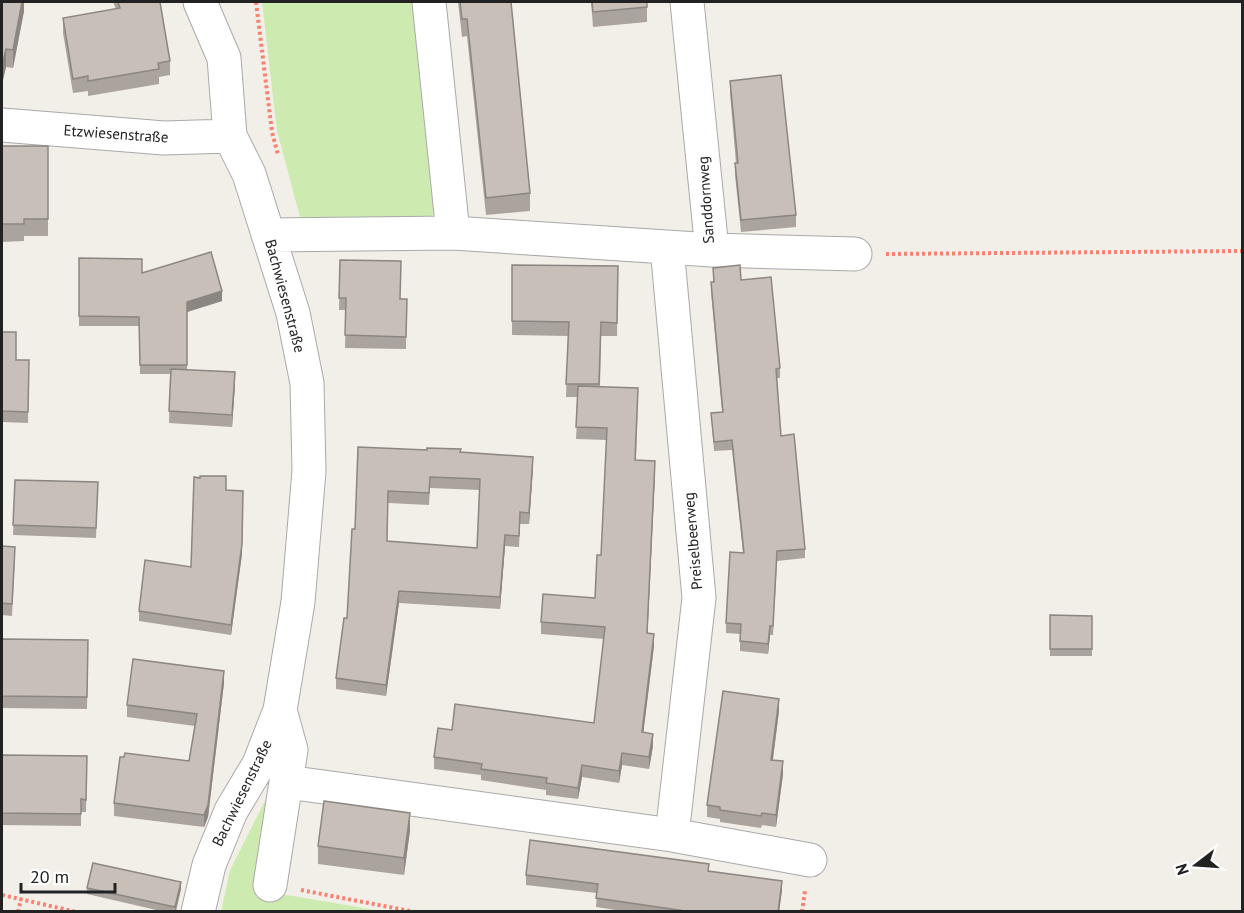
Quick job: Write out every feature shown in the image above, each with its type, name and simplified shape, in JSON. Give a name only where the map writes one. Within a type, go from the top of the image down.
[{"type":"street","name":"Bachwiesenstraße","points":[[198,912],[209,865],[231,812],[259,764],[280,710],[298,602],[309,471],[307,382],[293,313],[249,174],[230,136],[224,58],[200,2]]},
{"type":"street","points":[[429,2],[453,233]]},
{"type":"street","name":"Sanddornweg","points":[[268,235],[453,233],[712,250],[687,2]]},
{"type":"street","name":"Etzwiesenstraße","points":[[2,125],[164,138],[230,136]]},
{"type":"street","name":"Preiselbeerweg","points":[[667,247],[699,598],[672,835]]},
{"type":"street","points":[[712,250],[855,254]]},
{"type":"street","name":"Bachwiesenstraße","points":[[270,885],[291,750],[280,710]]},
{"type":"street","points":[[287,782],[672,835],[810,860]]},
{"type":"path","points":[[256,2],[272,132],[281,166]]},
{"type":"path","points":[[855,254],[1242,251]]},
{"type":"path","points":[[270,885],[412,909],[415,912]]},
{"type":"path","points":[[2,895],[77,912]]},
{"type":"path","points":[[18,912],[21,899]]},
{"type":"green space","points":[[262,2],[419,2],[440,207],[423,225],[301,221],[277,131]]},
{"type":"green space","points":[[278,775],[258,890],[381,911],[221,912],[230,870]]},
{"type":"building","points":[[2,2],[22,2],[13,50],[6,49],[2,66]]},
{"type":"building","points":[[118,2],[160,2],[170,61],[158,63],[159,69],[88,81],[88,76],[73,79],[63,18],[120,8]]},
{"type":"building","points":[[460,2],[511,2],[530,193],[486,198],[467,19],[462,19]]},
{"type":"building","points":[[592,2],[647,2],[647,7],[593,12]]},
{"type":"building","points":[[781,75],[796,215],[741,220],[730,81]]},
{"type":"building","points":[[2,146],[48,146],[48,219],[24,219],[24,224],[2,224]]},
{"type":"building","points":[[211,252],[222,291],[187,302],[187,365],[140,365],[139,317],[79,316],[79,258],[142,259],[142,273]]},
{"type":"building","points":[[340,260],[401,261],[400,299],[407,299],[406,337],[345,335],[346,298],[339,298]]},
{"type":"building","points":[[512,265],[618,266],[617,323],[601,322],[599,384],[566,384],[569,322],[512,321]]},
{"type":"building","points":[[740,265],[741,280],[771,277],[780,368],[776,369],[781,436],[794,434],[805,549],[777,551],[773,626],[770,626],[768,644],[740,641],[741,624],[726,623],[730,552],[744,553],[732,440],[714,442],[711,413],[723,412],[711,282],[714,282],[713,268]]},
{"type":"building","points":[[2,332],[16,332],[16,360],[29,360],[28,412],[2,411]]},
{"type":"building","points":[[171,369],[235,372],[232,415],[169,411]]},
{"type":"building","points":[[578,386],[638,388],[635,460],[655,461],[647,633],[654,634],[642,732],[653,734],[649,757],[622,753],[619,771],[582,765],[578,788],[546,783],[547,778],[481,769],[482,764],[434,757],[438,728],[452,730],[455,704],[594,723],[605,627],[541,622],[543,594],[595,598],[597,555],[601,555],[607,428],[576,427]]},
{"type":"building","points":[[358,447],[461,449],[460,452],[533,457],[529,513],[520,512],[519,536],[505,535],[500,597],[399,591],[386,685],[336,678],[344,618],[347,618],[352,529],[355,529]],"holes":[[[430,477],[480,479],[477,548],[387,541],[388,491],[429,493]]]},
{"type":"building","points":[[200,476],[226,476],[226,490],[243,491],[242,544],[231,625],[139,611],[145,560],[191,567],[194,477],[200,478]]},
{"type":"building","points":[[15,480],[98,482],[96,528],[13,525]]},
{"type":"building","points":[[2,546],[15,547],[12,604],[2,603]]},
{"type":"building","points":[[1050,615],[1092,616],[1092,649],[1050,649]]},
{"type":"building","points":[[2,639],[88,640],[87,697],[2,696]]},
{"type":"building","points":[[133,659],[224,671],[208,805],[204,815],[114,803],[120,757],[124,757],[125,753],[189,761],[197,714],[127,705]]},
{"type":"building","points":[[723,691],[779,699],[771,760],[783,761],[776,815],[762,813],[761,816],[720,810],[720,807],[707,805]]},
{"type":"building","points":[[2,755],[87,756],[86,800],[81,799],[81,814],[2,813]]},
{"type":"building","points":[[324,801],[410,813],[404,858],[318,846]]},
{"type":"building","points":[[530,840],[709,864],[708,871],[782,881],[778,912],[692,912],[596,898],[598,884],[526,875]]},
{"type":"building","points":[[93,863],[181,882],[175,907],[87,888]]}]
